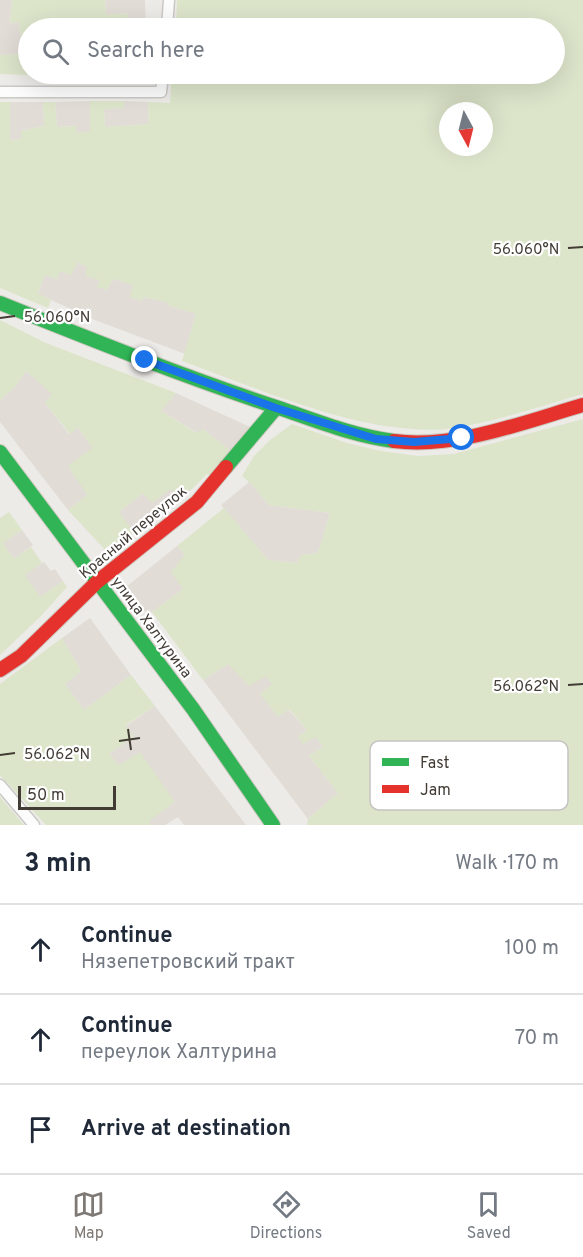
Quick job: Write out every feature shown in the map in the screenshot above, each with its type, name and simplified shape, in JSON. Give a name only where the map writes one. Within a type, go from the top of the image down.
[{"type":"street","points":[[168,18],[169,0]]},
{"type":"street","points":[[0,92],[161,92],[162,84]]},
{"type":"street","points":[[0,303],[276,408],[376,439],[414,442],[462,438],[583,405]]},
{"type":"street","name":"Красный переулок","points":[[0,670],[21,656],[98,582],[197,502],[276,408]]},
{"type":"street","name":"улица Халтурина","points":[[0,452],[193,709],[273,825]]},
{"type":"street","points":[[0,785],[34,825]]},
{"type":"shaded area","points":[[0,0],[12,0],[10,23],[18,22],[18,54],[0,55]]},
{"type":"shaded area","points":[[105,0],[145,0],[146,18],[127,18],[127,13],[106,15]]},
{"type":"shaded area","points":[[90,101],[90,132],[76,133],[75,126],[57,127],[55,102]]},
{"type":"shaded area","points":[[124,101],[148,102],[149,124],[105,127],[104,108],[124,108]]},
{"type":"shaded area","points":[[10,102],[43,102],[44,126],[21,131],[21,139],[10,140]]},
{"type":"shaded area","points":[[77,262],[88,267],[100,280],[98,286],[107,290],[113,279],[134,285],[131,297],[141,301],[143,297],[168,302],[167,305],[196,314],[185,354],[95,320],[38,294],[45,274],[57,279],[59,271]]},
{"type":"shaded area","points":[[26,371],[53,394],[45,403],[69,434],[77,426],[92,448],[87,495],[68,510],[0,422],[0,400],[15,387]]},
{"type":"shaded area","points":[[176,393],[250,427],[233,453],[203,429],[198,433],[161,411]]},
{"type":"shaded area","points":[[249,482],[269,505],[330,513],[318,553],[301,555],[297,563],[268,560],[221,505]]},
{"type":"shaded area","points":[[171,489],[179,499],[134,532],[118,513],[143,493]]},
{"type":"shaded area","points":[[22,530],[33,545],[14,559],[3,543]]},
{"type":"shaded area","points":[[177,546],[185,555],[183,589],[148,615],[126,587]]},
{"type":"shaded area","points":[[44,562],[51,571],[55,569],[63,581],[40,597],[24,575]]},
{"type":"shaded area","points":[[90,618],[131,675],[84,710],[65,684],[81,671],[62,638]]},
{"type":"shaded area","points":[[228,664],[266,676],[273,684],[261,694],[278,717],[288,709],[307,730],[298,737],[316,736],[323,747],[309,756],[338,793],[308,819],[203,680]]},
{"type":"shaded area","points":[[155,706],[246,825],[184,825],[178,817],[165,825],[151,825],[148,821],[175,802],[119,765],[109,754],[133,737],[126,726]]},
{"type":"green space","points":[[12,0],[105,0],[106,15],[127,13],[127,18],[18,18],[18,22],[10,23]]},
{"type":"green space","points":[[177,0],[583,0],[583,394],[498,419],[446,429],[400,428],[373,424],[317,410],[182,361],[196,314],[167,305],[167,302],[144,297],[141,301],[130,297],[133,285],[113,279],[107,290],[97,287],[100,280],[85,276],[87,267],[78,262],[71,275],[60,271],[57,279],[45,275],[38,293],[51,300],[48,308],[0,288],[0,102],[10,102],[10,140],[21,139],[21,131],[44,126],[43,102],[55,102],[57,127],[76,126],[76,133],[90,131],[90,101],[124,101],[124,108],[104,109],[105,127],[149,124],[148,102],[170,103],[171,84],[565,84],[565,18],[176,18]]},
{"type":"green space","points":[[18,54],[18,75],[0,74],[0,55]]},
{"type":"green space","points":[[0,320],[46,343],[176,393],[161,411],[197,433],[203,429],[233,453],[222,461],[210,475],[207,474],[179,499],[171,489],[152,503],[143,493],[119,512],[134,532],[108,553],[68,510],[87,495],[68,466],[92,448],[78,427],[70,434],[45,403],[52,394],[26,371],[15,387],[0,400]]},
{"type":"green space","points":[[583,419],[583,825],[307,825],[308,819],[338,793],[309,756],[323,747],[316,737],[303,744],[298,737],[307,730],[289,709],[278,717],[260,694],[272,684],[266,676],[249,686],[228,664],[203,680],[152,612],[183,589],[171,572],[185,555],[177,546],[224,508],[268,560],[297,563],[301,555],[318,553],[330,513],[269,505],[242,476],[254,456],[270,440],[292,424],[347,443],[381,451],[418,456],[454,454]]},
{"type":"green space","points":[[9,512],[22,530],[3,543],[14,559],[31,547],[42,563],[25,575],[40,597],[63,581],[67,587],[40,617],[0,655],[0,518]]},
{"type":"green space","points":[[62,638],[81,671],[65,684],[84,710],[131,675],[155,706],[126,725],[133,737],[109,754],[119,765],[140,752],[175,802],[149,821],[151,825],[46,825],[0,775],[0,684]]},
{"type":"green space","points":[[0,797],[24,825],[0,825]]},
{"type":"traffic: fast","points":[[0,303],[139,358],[244,396],[350,432],[394,441]]},
{"type":"traffic: fast","points":[[226,467],[276,408]]},
{"type":"traffic: fast","points":[[0,452],[193,709],[273,825]]},
{"type":"traffic: jam","points":[[394,441],[418,442],[465,438],[583,405]]},
{"type":"traffic: jam","points":[[0,670],[21,656],[97,582],[197,502],[226,467]]},
{"type":"route","points":[[145,360],[276,408],[376,439],[414,442],[462,438]]}]
